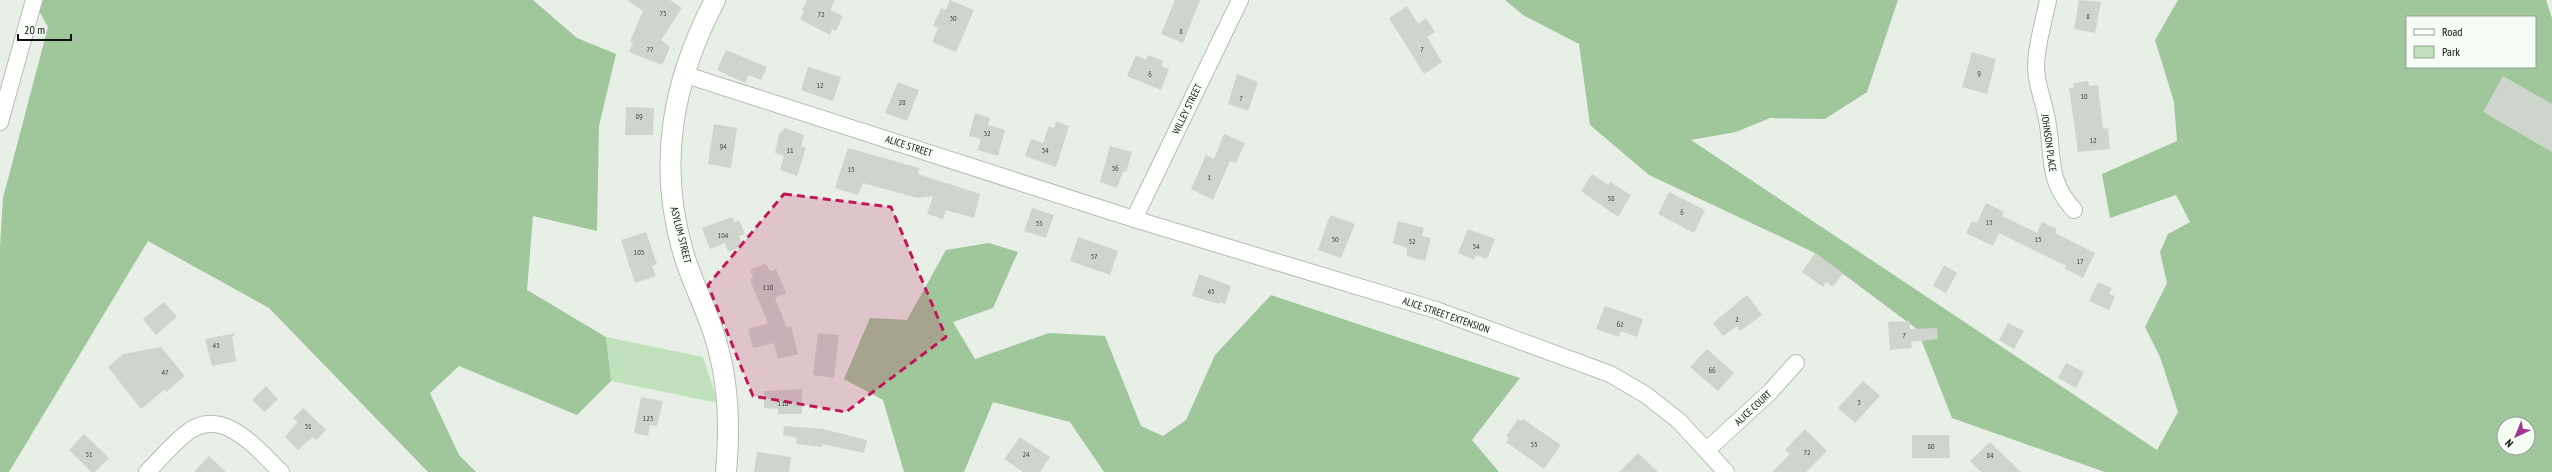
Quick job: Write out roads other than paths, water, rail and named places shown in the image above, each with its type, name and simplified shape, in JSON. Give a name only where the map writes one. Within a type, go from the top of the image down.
[{"type":"street","points":[[0,122],[34,0]]},
{"type":"street","name":"ASYLUM STREET","points":[[715,0],[696,37],[683,74],[672,131],[671,190],[683,253],[714,333],[724,366],[728,404],[726,472]]},
{"type":"street","name":"WILLEY STREET","points":[[1134,219],[1240,0]]},
{"type":"street","name":"JOHNSON PLACE","points":[[2048,0],[2036,66],[2036,78],[2047,116],[2052,170],[2057,188],[2074,210]]},
{"type":"street","name":"ALICE STREET","points":[[683,74],[1134,219]]},
{"type":"street","name":"ALICE STREET EXTENSION","points":[[1134,219],[1436,310],[1610,374],[1646,395],[1679,420],[1726,472]]},
{"type":"street","name":"ALICE COURT","points":[[1707,450],[1770,392],[1796,363]]},
{"type":"street","points":[[147,472],[185,434],[200,426],[216,424],[231,428],[243,436],[281,472]]}]
